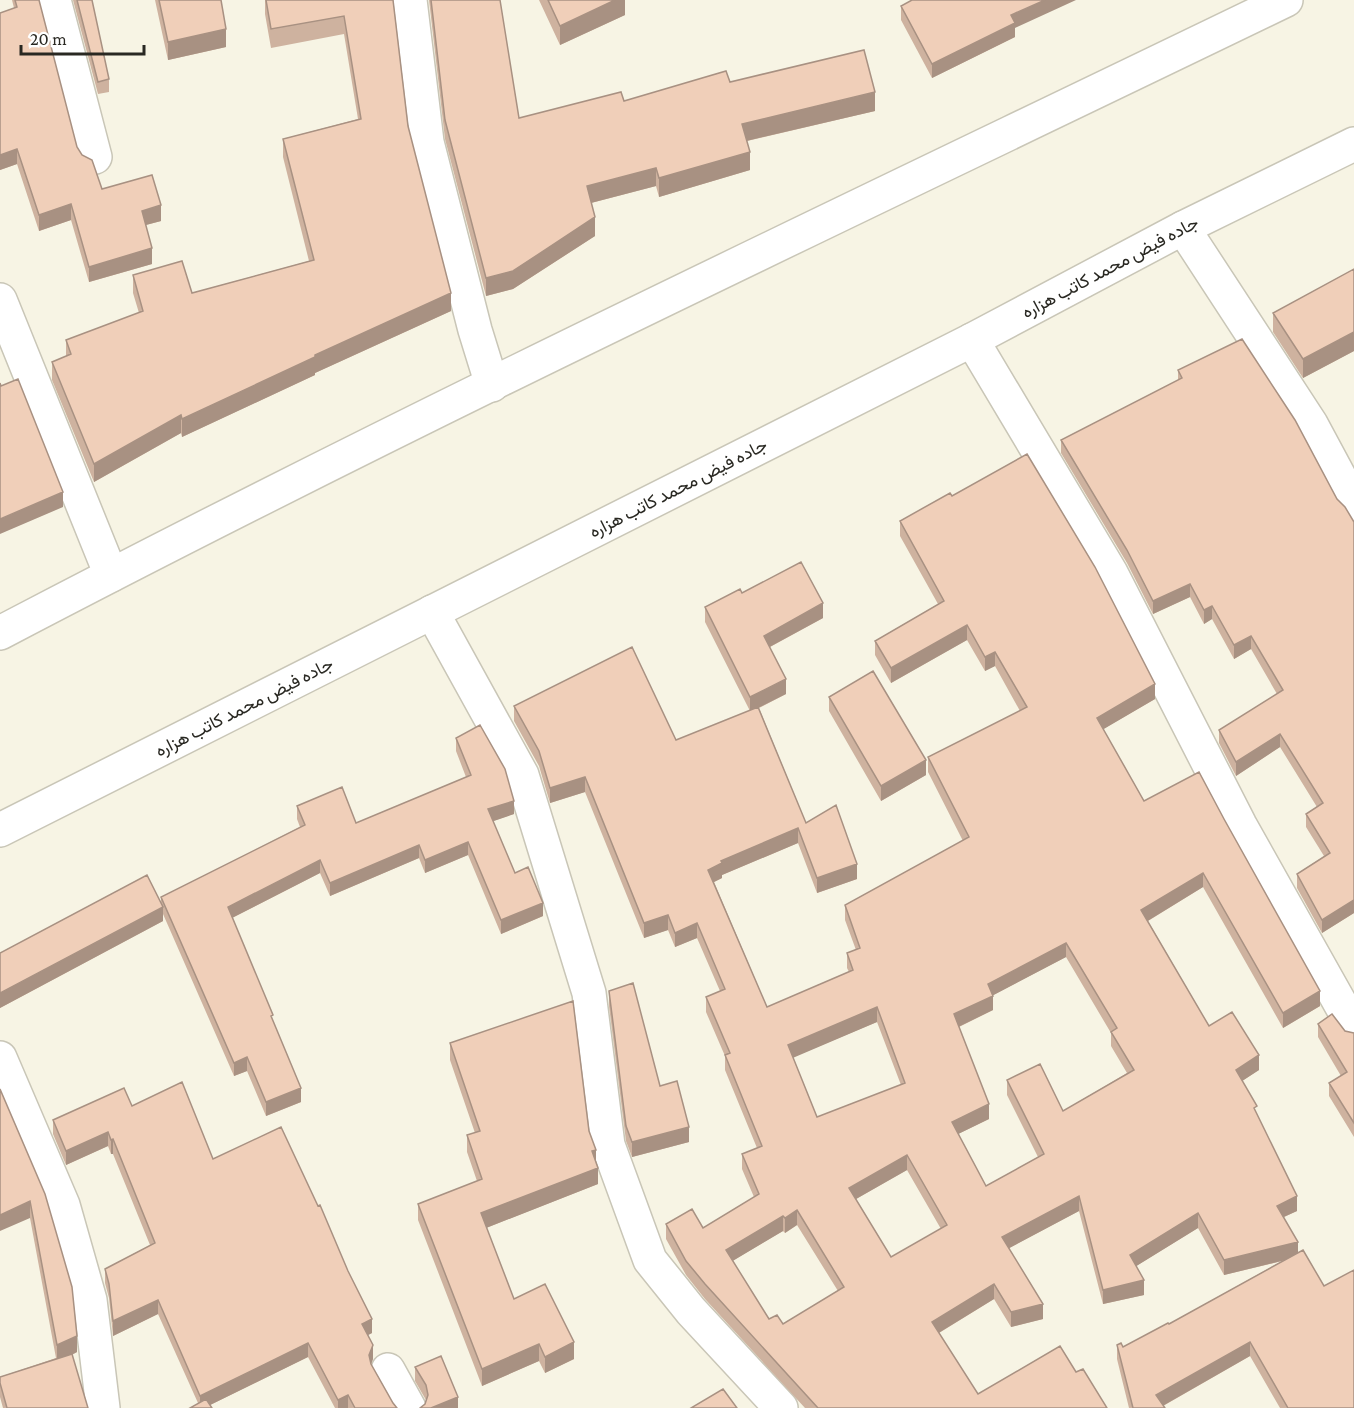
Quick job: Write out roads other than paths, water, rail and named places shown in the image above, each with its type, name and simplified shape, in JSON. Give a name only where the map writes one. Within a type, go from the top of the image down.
[{"type":"street","points":[[54,0],[95,157]]},
{"type":"street","points":[[411,0],[428,142],[475,330],[492,385]]},
{"type":"street","points":[[0,633],[111,575],[492,385],[1286,0]]},
{"type":"street","name":"جاده فیض محمد کاتب هزاره","points":[[0,830],[972,340],[1183,228],[1354,144]]},
{"type":"street","points":[[1183,228],[1311,424],[1354,504]]},
{"type":"street","points":[[0,300],[111,575]]},
{"type":"street","points":[[972,340],[1111,573],[1240,825],[1354,1028]]},
{"type":"street","points":[[432,612],[522,775],[589,993],[608,1145],[650,1260],[691,1311],[781,1408]]},
{"type":"street","points":[[0,1058],[63,1205],[90,1300],[103,1408]]},
{"type":"street","points":[[388,1370],[409,1408]]}]
